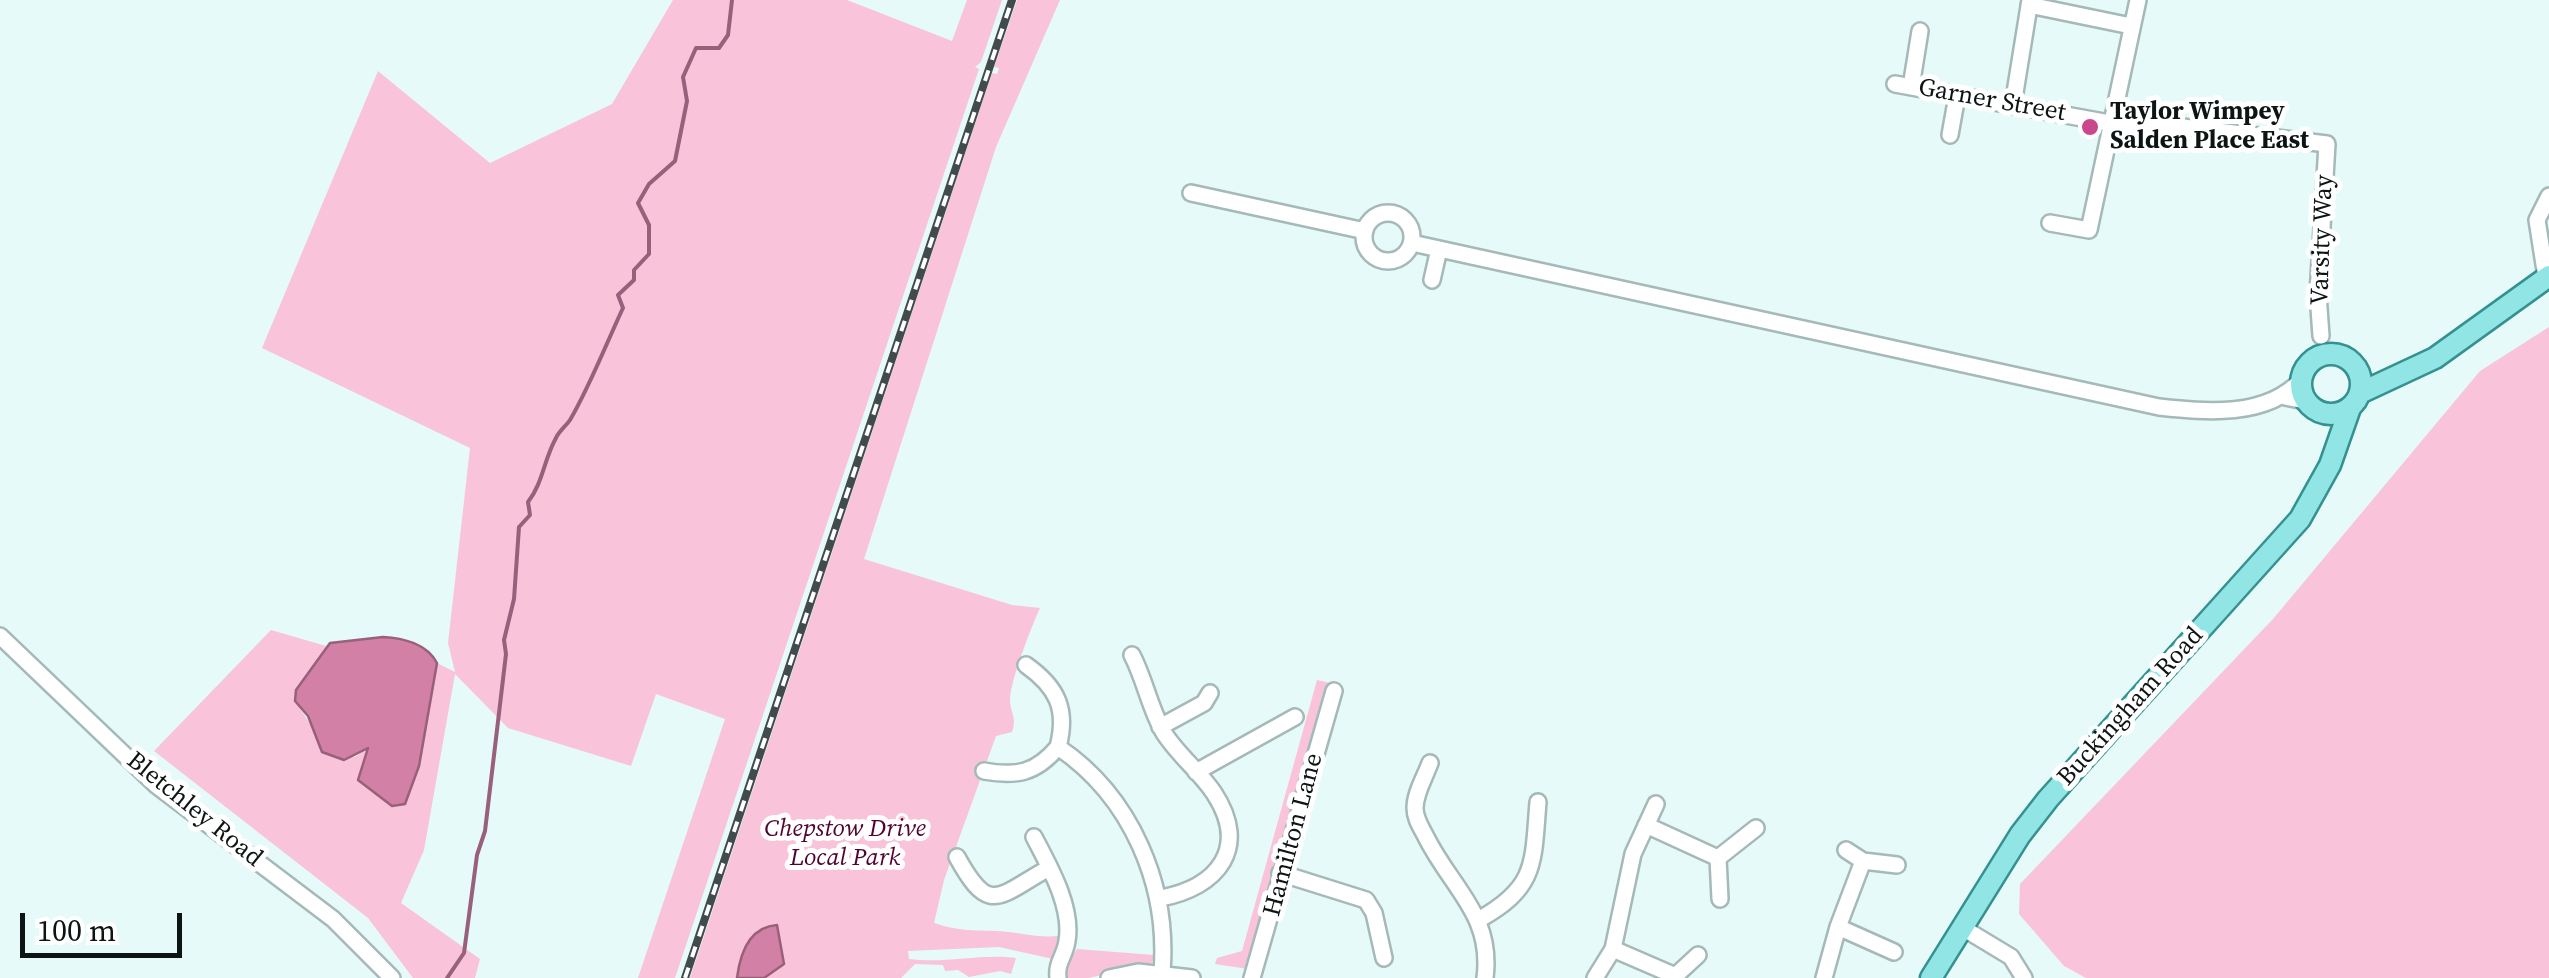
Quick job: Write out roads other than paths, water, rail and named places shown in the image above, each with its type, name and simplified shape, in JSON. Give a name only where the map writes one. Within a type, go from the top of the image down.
[{"type":"main road","points":[[2304,398],[2337,414],[2393,374],[2447,350],[2548,276]]},
{"type":"main road","points":[[2339,444],[2304,398],[2311,361],[2324,355],[2339,355],[2354,365],[2393,374]]},
{"type":"main road","points":[[2354,365],[2361,382],[2355,400]]},
{"type":"main road","name":"Buckingham Road","points":[[1930,978],[2020,835],[2048,798],[2300,519],[2339,444],[2355,400]]},
{"type":"street","points":[[2050,223],[2089,230],[2138,0]]},
{"type":"street","points":[[2013,105],[2029,3],[2132,26]]},
{"type":"street","name":"Garner Street","points":[[1920,31],[1903,85],[2113,123],[2327,144]]},
{"type":"street","points":[[1950,135],[1957,96]]},
{"type":"street","name":"Varsity Way","points":[[2321,336],[2318,294],[2327,144]]},
{"type":"street","points":[[1191,193],[1365,231]]},
{"type":"street","points":[[2548,276],[2537,220],[2549,196]]},
{"type":"street","points":[[1382,214],[1398,215],[1410,227],[1412,243],[1404,256],[1382,261],[1366,246],[1365,231],[1382,214]]},
{"type":"street","points":[[1412,243],[2158,407],[2226,410],[2304,398]]},
{"type":"street","points":[[1432,280],[1439,249]]},
{"type":"street","name":"Bletchley Road","points":[[0,636],[156,784],[333,919],[392,978]]},
{"type":"street","points":[[1132,655],[1139,686],[1160,727],[1223,810],[1228,849],[1211,878],[1198,888],[1161,898]]},
{"type":"street","points":[[984,771],[1008,782],[1036,767],[1058,747],[1062,690],[1026,665]]},
{"type":"street","name":"Hamilton Lane","points":[[1252,978],[1334,691]]},
{"type":"street","points":[[1160,727],[1204,703],[1210,693]]},
{"type":"street","points":[[1196,772],[1284,733],[1296,716]]},
{"type":"street","points":[[1058,747],[1086,770],[1128,825],[1161,898],[1165,933],[1162,972]]},
{"type":"street","points":[[1430,763],[1415,801],[1415,815],[1438,862],[1480,920],[1488,951],[1484,978]]},
{"type":"street","points":[[1480,920],[1510,902],[1526,884],[1538,802]]},
{"type":"street","points":[[1595,978],[1614,949],[1633,854],[1656,804]]},
{"type":"street","points":[[1646,825],[1718,858]]},
{"type":"street","points":[[1718,858],[1756,828]]},
{"type":"street","points":[[1034,837],[1062,899],[1068,941],[1056,964],[1058,978]]},
{"type":"street","points":[[1846,850],[1863,861],[1897,865]]},
{"type":"street","points":[[956,857],[974,890],[985,896],[998,896],[1050,868]]},
{"type":"street","points":[[1718,858],[1720,899]]},
{"type":"street","points":[[1824,978],[1838,926],[1863,861]]},
{"type":"street","points":[[1280,872],[1366,900],[1374,912],[1384,958]]},
{"type":"street","points":[[1838,926],[1894,952]]},
{"type":"street","points":[[1963,928],[2011,957],[2024,978]]},
{"type":"street","points":[[1614,949],[1673,976],[1698,955]]},
{"type":"street","points":[[1109,978],[1162,972],[1192,978]]},
{"type":"waterway","points":[[447,978],[464,953],[477,855],[485,831],[506,654],[504,640],[514,599],[519,527],[530,515],[528,502],[557,435],[577,407],[623,308],[618,295],[634,280],[634,270],[649,254],[649,225],[638,203],[649,184],[675,161],[687,101],[683,77],[696,48],[719,48],[728,35],[732,0]]},
{"type":"railway","points":[[685,978],[1012,0]]},
{"type":"place","name":"Taylor Wimpey Salden Place East","points":[[2090,127]]},
{"type":"park label","name":"Chepstow Drive Local Park","points":[[845,844]]}]
